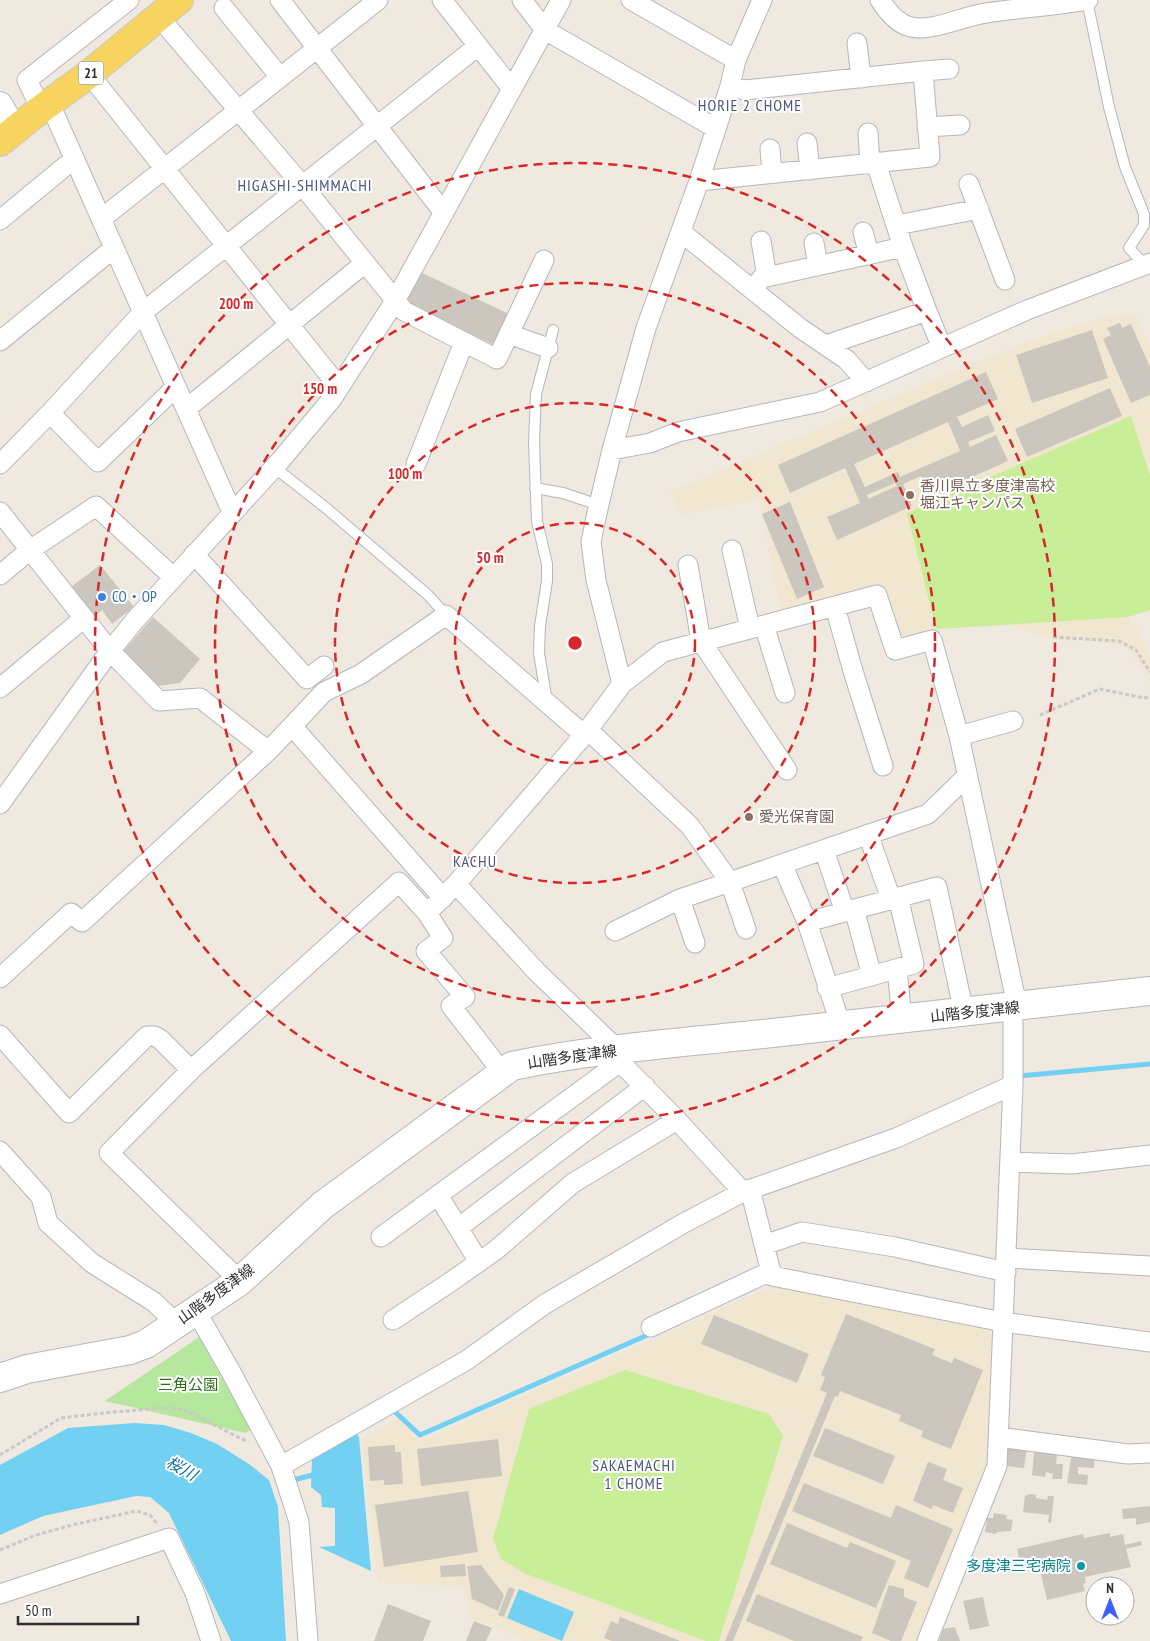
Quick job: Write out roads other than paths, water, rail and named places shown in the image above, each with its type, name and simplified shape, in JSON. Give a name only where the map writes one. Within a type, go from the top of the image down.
[{"type":"main road","name":"21","points":[[7,136],[45,105],[89,74],[169,8]]},
{"type":"main road","name":"山階多度津線","points":[[0,1378],[27,1369],[130,1350],[146,1344],[240,1281],[323,1205],[512,1066],[543,1059],[619,1056],[841,1026],[1150,991]]},
{"type":"street","points":[[129,0],[26,80],[45,105],[74,159],[232,512]]},
{"type":"street","points":[[280,0],[444,213]]},
{"type":"street","points":[[101,219],[378,0]]},
{"type":"street","points":[[442,0],[512,89]]},
{"type":"street","points":[[522,0],[545,30],[715,128]]},
{"type":"street","points":[[2,796],[110,651],[173,577],[331,400],[395,301],[561,0]]},
{"type":"street","points":[[631,0],[736,60]]},
{"type":"street","points":[[622,684],[596,580],[591,542],[612,450],[646,328],[699,181],[730,86],[736,60],[762,0]]},
{"type":"street","points":[[880,0],[887,11],[911,27],[925,27],[984,13],[1088,0]]},
{"type":"street","points":[[169,8],[239,110],[404,311],[497,358],[544,260]]},
{"type":"street","points":[[224,8],[280,77]]},
{"type":"street","points":[[857,43],[861,78]]},
{"type":"street","points":[[0,464],[143,312],[478,46]]},
{"type":"street","points":[[730,86],[744,90],[949,69]]},
{"type":"street","points":[[699,181],[930,157],[923,71]]},
{"type":"street","points":[[89,74],[339,387]]},
{"type":"street","points":[[0,104],[7,136]]},
{"type":"street","points":[[927,127],[960,125]]},
{"type":"street","points":[[868,133],[873,163],[942,348]]},
{"type":"street","points":[[807,143],[810,170]]},
{"type":"street","points":[[770,149],[772,174]]},
{"type":"street","points":[[0,220],[74,159]]},
{"type":"street","points":[[969,184],[1005,280]]},
{"type":"street","points":[[897,225],[979,209]]},
{"type":"street","points":[[681,232],[760,283],[800,328],[848,360],[866,382]]},
{"type":"street","points":[[863,232],[869,254]]},
{"type":"street","points":[[760,283],[761,241]]},
{"type":"street","points":[[814,243],[818,266]]},
{"type":"street","points":[[760,283],[818,266],[903,247]]},
{"type":"street","points":[[0,341],[114,248]]},
{"type":"street","points":[[186,408],[365,263]]},
{"type":"street","points":[[612,450],[650,443],[678,432],[820,402],[1027,310],[1148,266]]},
{"type":"street","points":[[826,345],[927,311]]},
{"type":"street","points":[[509,334],[550,339]]},
{"type":"street","points":[[416,464],[464,342]]},
{"type":"street","points":[[50,413],[98,462],[176,387]]},
{"type":"street","points":[[0,575],[30,550],[96,506],[173,577]]},
{"type":"street","points":[[0,512],[110,651],[160,701],[200,698],[268,751]]},
{"type":"street","points":[[732,550],[757,626],[785,693]]},
{"type":"street","points":[[194,554],[307,678],[324,666]]},
{"type":"street","points":[[688,566],[701,641],[787,770]]},
{"type":"street","points":[[427,913],[449,891],[586,732],[622,684],[663,652],[877,595],[895,650],[932,640],[959,736],[1015,996],[1013,1008],[1014,1085],[997,1466],[927,1641]]},
{"type":"street","points":[[835,607],[852,671],[882,766]]},
{"type":"street","points":[[0,978],[71,913],[82,922],[268,751],[324,692],[361,674],[446,616],[547,704],[586,732],[690,826],[730,882],[746,929]]},
{"type":"street","points":[[0,688],[84,618]]},
{"type":"street","points":[[959,736],[1014,721]]},
{"type":"street","points":[[292,726],[449,891],[536,970],[746,1191],[772,1276],[1003,1322],[1150,1342]]},
{"type":"street","points":[[615,931],[680,899],[928,814],[967,776]]},
{"type":"street","points":[[827,988],[914,964],[894,898],[868,834]]},
{"type":"street","points":[[824,850],[850,910],[872,976]]},
{"type":"street","points":[[782,864],[807,922],[841,1026]]},
{"type":"street","points":[[240,1281],[109,1153],[191,1070],[399,882],[427,913],[443,938],[426,951],[465,997],[451,1006],[503,1073]]},
{"type":"street","points":[[807,922],[937,887],[964,1013]]},
{"type":"street","points":[[680,899],[695,943]]},
{"type":"street","points":[[897,969],[902,1020]]},
{"type":"street","points":[[0,1035],[69,1113],[147,1036],[154,1036],[160,1039],[191,1070]]},
{"type":"street","points":[[381,1236],[438,1195],[619,1056]]},
{"type":"street","points":[[277,1460],[467,1360],[545,1304],[684,1224],[746,1191],[896,1138],[1014,1085]]},
{"type":"street","points":[[458,1228],[645,1086]]},
{"type":"street","points":[[393,1320],[496,1250],[573,1183],[678,1120]]},
{"type":"street","points":[[0,1151],[41,1197],[48,1223],[92,1263],[154,1302],[186,1317],[231,1372],[277,1460],[300,1522],[308,1641]]},
{"type":"street","points":[[1010,1162],[1072,1164],[1150,1155]]},
{"type":"street","points":[[438,1195],[479,1262]]},
{"type":"street","points":[[764,1245],[802,1232],[1006,1265],[1150,1266]]},
{"type":"street","points":[[651,1327],[771,1271]]},
{"type":"street","points":[[998,1437],[1128,1454],[1150,1453]]},
{"type":"street","points":[[0,1594],[169,1538],[196,1593],[211,1641]]},
{"type":"lane","points":[[1088,0],[1116,133],[1125,167],[1144,214],[1144,225],[1129,248],[1148,266]]},
{"type":"lane","points":[[547,704],[539,653],[540,626],[547,581],[547,564],[537,520],[534,443],[536,394],[550,339]]},
{"type":"lane","points":[[274,466],[428,595],[446,616]]},
{"type":"lane","points":[[536,488],[563,493],[599,505]]},
{"type":"water","name":"桜川","points":[[134,1423],[164,1425],[191,1433],[217,1444],[249,1464],[269,1480],[278,1507],[286,1641],[231,1641],[169,1513],[150,1497],[136,1496],[43,1516],[0,1535],[0,1465],[68,1428]]},
{"type":"water","points":[[354,1429],[359,1437],[371,1571],[319,1547],[335,1546],[335,1508],[322,1507],[321,1495],[311,1487],[312,1459],[317,1450]]},
{"type":"water","points":[[519,1589],[574,1612],[562,1641],[507,1618]]},
{"type":"waterway","points":[[1019,1076],[1150,1064]]},
{"type":"waterway","points":[[390,1413],[394,1411],[420,1435],[652,1333]]},
{"type":"waterway","points":[[290,1481],[316,1474]]},
{"type":"place","name":"香川県立多度津高校 堀江キャンパス","points":[[910,495]]},
{"type":"place","name":"CO・OP","points":[[102,597]]},
{"type":"place","name":"愛光保育園","points":[[749,817]]},
{"type":"place","name":"多度津三宅病院","points":[[1081,1566]]},
{"type":"district","name":"HORIE 2 CHOME","points":[[750,105]]},
{"type":"district","name":"HIGASHI-SHIMMACHI","points":[[305,185]]},
{"type":"district","name":"KACHU","points":[[475,861]]},
{"type":"district","name":"SAKAEMACHI 1 CHOME","points":[[634,1474]]},
{"type":"park label","name":"三角公園","points":[[188,1385]]}]
